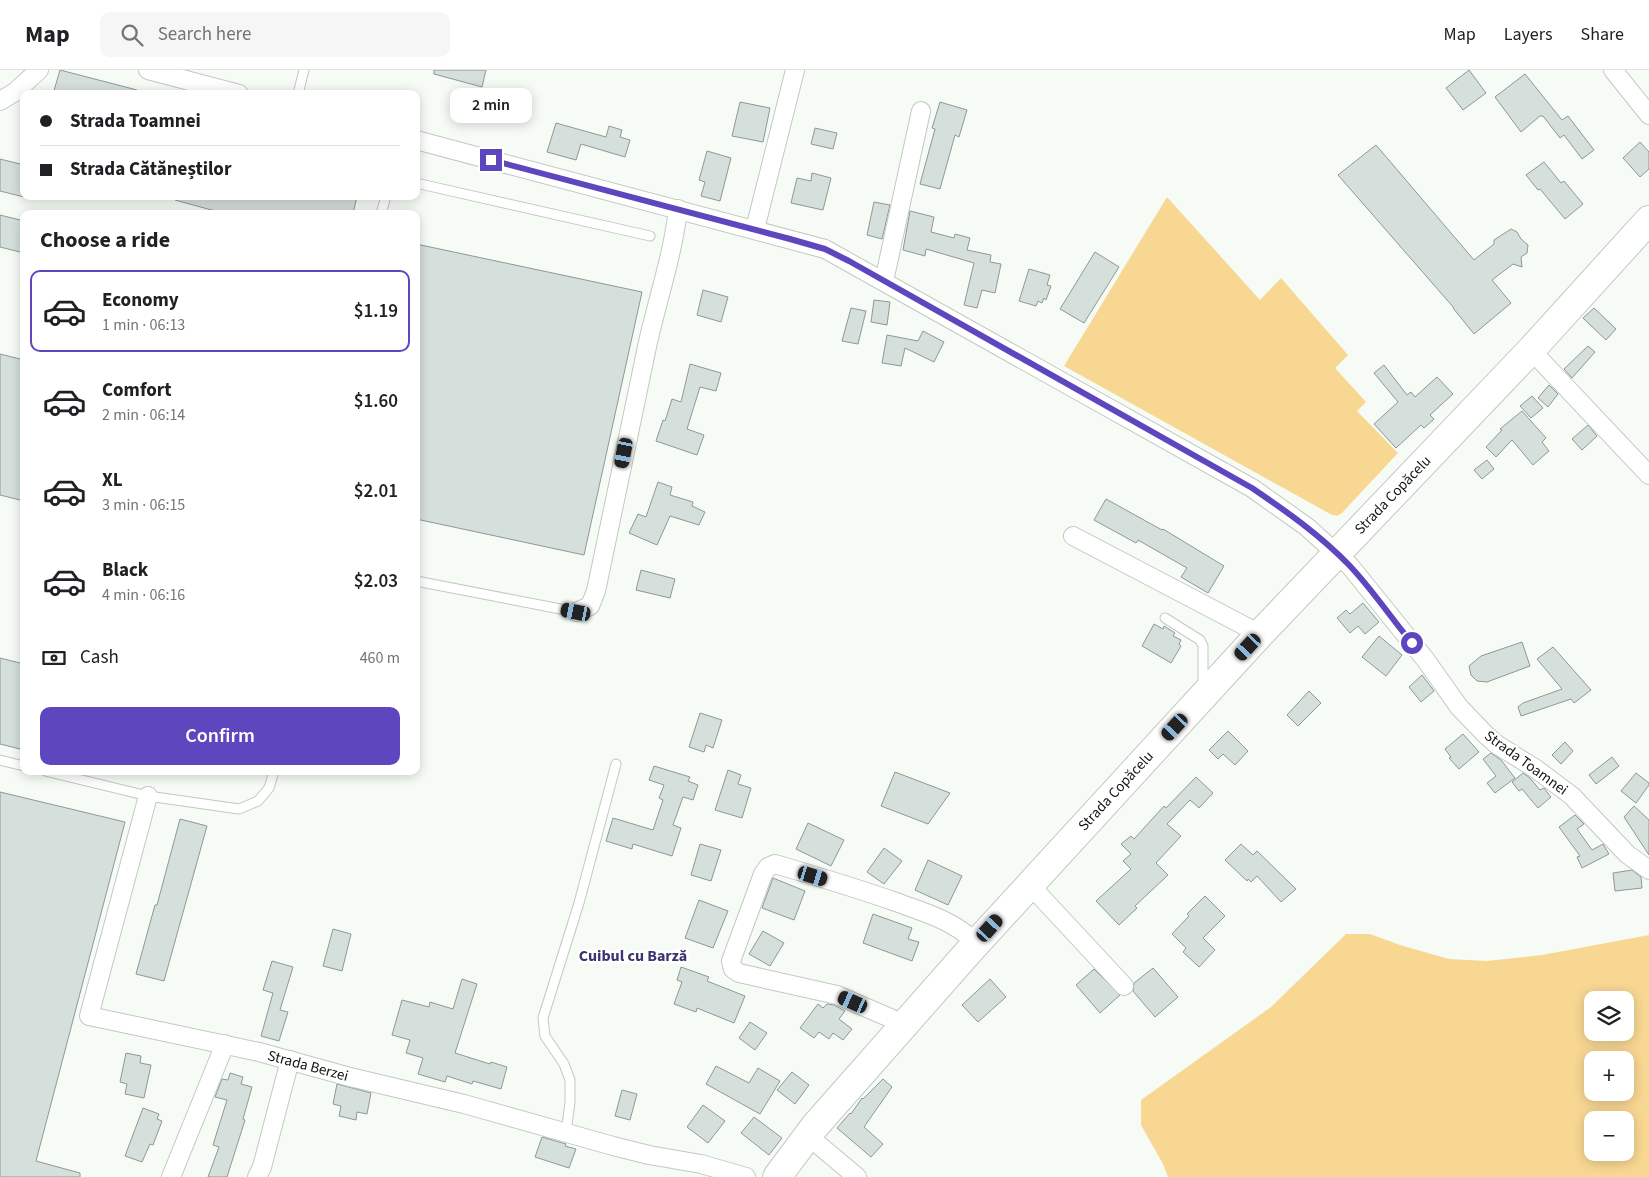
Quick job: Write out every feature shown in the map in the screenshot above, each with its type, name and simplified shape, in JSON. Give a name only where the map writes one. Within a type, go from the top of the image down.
[{"type":"main road","name":"Strada Copăcelu","points":[[777,1177],[812,1131],[977,942],[1260,634],[1531,350],[1649,220]]},
{"type":"street","points":[[0,101],[15,92],[39,70]]},
{"type":"street","points":[[148,70],[224,90]]},
{"type":"street","points":[[755,229],[795,70]]},
{"type":"street","points":[[1613,70],[1649,115]]},
{"type":"street","points":[[884,281],[922,111]]},
{"type":"street","name":"Strada Toamnei","points":[[420,141],[825,249],[1252,488],[1307,527],[1350,566],[1424,659],[1459,707],[1485,734],[1496,744],[1536,769],[1572,796],[1627,854],[1649,870]]},
{"type":"street","points":[[576,612],[590,606],[596,591],[654,315],[676,234],[678,209]]},
{"type":"street","points":[[1531,350],[1649,475]]},
{"type":"street","points":[[1073,536],[1260,634]]},
{"type":"street","name":"Strada Berzei","points":[[148,796],[89,1016],[225,1044],[350,1077],[464,1104],[566,1133],[649,1154],[701,1164],[746,1177]]},
{"type":"street","points":[[904,1024],[837,995],[739,973],[733,970],[731,961],[762,874],[768,866],[775,864],[870,893],[939,918],[962,930],[977,942]]},
{"type":"street","points":[[1030,885],[1124,986]]},
{"type":"street","points":[[171,1177],[225,1044]]},
{"type":"street","points":[[257,1177],[262,1167],[290,1060]]},
{"type":"street","points":[[812,1131],[837,1169],[857,1177]]},
{"type":"lane","points":[[299,90],[304,70]]},
{"type":"lane","points":[[420,184],[650,236]]},
{"type":"lane","points":[[420,583],[576,612]]},
{"type":"lane","points":[[1165,618],[1200,640],[1203,646],[1204,678],[1201,698]]},
{"type":"lane","points":[[0,760],[20,765]]},
{"type":"lane","points":[[566,1133],[570,1102],[570,1080],[564,1064],[545,1036],[543,1018],[579,902],[616,764]]},
{"type":"lane","points":[[61,775],[148,796],[239,808],[258,801],[269,788],[273,775]]},
{"type":"shaded area","points":[[1167,197],[1260,300],[1281,278],[1348,355],[1335,368],[1366,402],[1357,411],[1398,453],[1341,514],[1337,516],[1332,515],[1064,366]]},
{"type":"shaded area","points":[[1346,934],[1370,934],[1449,959],[1487,961],[1542,955],[1649,935],[1649,1177],[1168,1177],[1163,1164],[1141,1125],[1141,1100],[1271,1007]]},
{"type":"building","points":[[60,70],[137,90],[54,90]]},
{"type":"building","points":[[434,70],[486,70],[482,87],[434,74]]},
{"type":"building","points":[[1469,70],[1486,93],[1463,110],[1446,88]]},
{"type":"building","points":[[1525,74],[1562,120],[1568,116],[1594,150],[1582,159],[1564,135],[1560,138],[1543,116],[1540,116],[1521,132],[1495,97]]},
{"type":"building","points":[[512,93],[528,97],[523,117],[507,113]]},
{"type":"building","points":[[740,102],[770,108],[763,142],[732,136]]},
{"type":"building","points":[[940,102],[967,110],[959,137],[955,135],[940,189],[920,184],[935,129],[932,128]]},
{"type":"building","points":[[556,123],[606,137],[609,126],[622,130],[620,137],[630,140],[625,157],[581,144],[576,160],[547,152]]},
{"type":"building","points":[[815,128],[837,133],[833,149],[811,144]]},
{"type":"building","points":[[1640,142],[1649,152],[1649,169],[1640,177],[1623,158]]},
{"type":"building","points":[[1376,145],[1474,260],[1494,244],[1494,240],[1511,229],[1517,232],[1528,245],[1527,253],[1521,257],[1522,267],[1513,264],[1492,280],[1511,303],[1474,334],[1454,308],[1338,175]]},
{"type":"building","points":[[707,151],[731,158],[720,201],[701,196],[705,182],[699,180]]},
{"type":"building","points":[[0,159],[20,164],[20,196],[0,191]]},
{"type":"building","points":[[1544,162],[1561,183],[1564,181],[1583,204],[1565,219],[1526,175]]},
{"type":"building","points":[[812,173],[831,178],[823,210],[791,203],[797,178],[811,181]]},
{"type":"building","points":[[175,200],[356,200],[354,210],[211,210]]},
{"type":"building","points":[[874,202],[890,205],[882,239],[867,235]]},
{"type":"building","points":[[910,211],[934,217],[931,232],[954,238],[955,234],[970,238],[967,250],[991,255],[990,262],[1001,264],[995,293],[982,290],[977,308],[964,305],[974,263],[926,249],[925,256],[903,250]]},
{"type":"building","points":[[0,215],[20,220],[20,252],[0,247]]},
{"type":"building","points":[[420,245],[642,292],[584,555],[420,520]]},
{"type":"building","points":[[1095,252],[1119,267],[1084,323],[1060,309]]},
{"type":"building","points":[[1029,269],[1050,275],[1047,285],[1051,286],[1046,300],[1044,298],[1042,303],[1038,301],[1036,306],[1019,301]]},
{"type":"building","points":[[703,290],[728,297],[721,322],[697,315]]},
{"type":"building","points":[[874,300],[890,302],[887,325],[871,322]]},
{"type":"building","points":[[851,308],[866,311],[858,344],[842,341]]},
{"type":"building","points":[[1594,308],[1616,329],[1606,340],[1583,318]]},
{"type":"building","points":[[923,331],[944,342],[934,362],[905,348],[901,366],[882,363],[887,335],[918,341]]},
{"type":"building","points":[[1588,346],[1595,352],[1572,378],[1564,369]]},
{"type":"building","points":[[0,354],[20,359],[20,500],[0,495]]},
{"type":"building","points":[[690,364],[721,373],[716,391],[700,387],[687,429],[704,435],[697,455],[656,441],[672,399],[681,402]]},
{"type":"building","points":[[1384,365],[1407,395],[1411,392],[1415,397],[1437,377],[1453,394],[1430,415],[1434,419],[1424,428],[1421,425],[1396,448],[1374,424],[1398,402],[1374,373]]},
{"type":"building","points":[[1549,385],[1558,394],[1548,407],[1538,398]]},
{"type":"building","points":[[1532,396],[1543,408],[1531,418],[1520,406]]},
{"type":"building","points":[[1522,411],[1546,438],[1542,442],[1549,451],[1533,465],[1512,440],[1496,457],[1486,447],[1502,430],[1500,429]]},
{"type":"building","points":[[1588,425],[1597,436],[1582,450],[1572,439]]},
{"type":"building","points":[[1487,460],[1494,469],[1482,479],[1474,470]]},
{"type":"building","points":[[658,482],[672,487],[670,495],[693,502],[692,506],[705,512],[699,525],[670,516],[657,545],[629,533],[638,514],[646,517]]},
{"type":"building","points":[[1106,499],[1163,529],[1224,566],[1208,593],[1181,577],[1187,568],[1138,540],[1136,543],[1094,520]]},
{"type":"building","points":[[641,570],[675,579],[670,598],[636,590]]},
{"type":"building","points":[[1363,603],[1379,622],[1365,634],[1358,626],[1350,633],[1337,618],[1346,610],[1350,614]]},
{"type":"building","points":[[1154,624],[1163,629],[1164,626],[1175,633],[1173,636],[1181,640],[1179,644],[1181,646],[1171,663],[1142,646]]},
{"type":"building","points":[[1379,636],[1402,655],[1386,676],[1362,657]]},
{"type":"building","points":[[1522,642],[1530,666],[1487,682],[1477,681],[1471,675],[1469,666],[1481,656]]},
{"type":"building","points":[[1553,647],[1591,690],[1574,703],[1571,699],[1521,716],[1518,707],[1523,703],[1562,689],[1537,659]]},
{"type":"building","points":[[0,658],[20,663],[20,749],[0,744]]},
{"type":"building","points":[[1422,675],[1434,691],[1421,702],[1409,687]]},
{"type":"building","points":[[1309,691],[1321,703],[1298,726],[1287,715]]},
{"type":"building","points":[[700,713],[722,720],[713,748],[706,745],[704,752],[689,747]]},
{"type":"building","points":[[1228,731],[1248,751],[1235,765],[1223,754],[1218,759],[1209,750]]},
{"type":"building","points":[[1463,734],[1479,752],[1459,769],[1449,758],[1451,757],[1445,749]]},
{"type":"building","points":[[1565,742],[1573,751],[1561,764],[1552,755]]},
{"type":"building","points":[[1491,753],[1501,760],[1515,778],[1495,793],[1487,783],[1496,776],[1483,759]]},
{"type":"building","points":[[1612,757],[1619,766],[1596,784],[1589,775]]},
{"type":"building","points":[[654,766],[690,777],[688,781],[698,785],[693,800],[683,797],[673,825],[681,828],[672,856],[633,844],[632,849],[606,841],[613,818],[653,830],[663,800],[659,798],[664,785],[649,780]]},
{"type":"building","points":[[728,770],[741,775],[738,784],[751,788],[742,818],[715,810]]},
{"type":"building","points":[[895,772],[950,793],[928,824],[881,806]]},
{"type":"building","points":[[1523,773],[1540,790],[1544,788],[1551,797],[1538,808],[1522,789],[1519,791],[1512,782]]},
{"type":"building","points":[[1636,773],[1649,785],[1636,803],[1621,791]]},
{"type":"building","points":[[1196,777],[1213,793],[1199,808],[1190,800],[1167,824],[1181,836],[1156,863],[1168,875],[1135,906],[1137,908],[1119,925],[1096,901],[1131,869],[1123,861],[1131,854],[1121,844],[1131,836],[1134,839],[1164,806],[1166,808]]},
{"type":"building","points":[[0,792],[125,822],[36,1161],[80,1173],[80,1177],[0,1177]]},
{"type":"building","points":[[1634,806],[1649,820],[1649,855],[1624,817]]},
{"type":"building","points":[[1575,815],[1584,824],[1577,829],[1592,850],[1603,844],[1609,854],[1582,868],[1577,857],[1580,856],[1559,827]]},
{"type":"building","points":[[180,819],[207,826],[164,981],[136,974]]},
{"type":"building","points":[[808,823],[844,840],[831,866],[796,849]]},
{"type":"building","points":[[700,844],[721,850],[711,881],[691,875]]},
{"type":"building","points":[[1241,844],[1253,855],[1257,851],[1296,889],[1281,902],[1257,876],[1251,882],[1248,879],[1247,881],[1225,860]]},
{"type":"building","points":[[884,848],[902,861],[884,884],[867,872]]},
{"type":"building","points":[[928,860],[962,876],[948,905],[915,890]]},
{"type":"building","points":[[1632,870],[1641,877],[1642,888],[1615,891],[1613,873]]},
{"type":"building","points":[[773,878],[805,891],[794,920],[762,908]]},
{"type":"building","points":[[1205,896],[1225,916],[1203,938],[1215,950],[1199,967],[1183,952],[1186,948],[1172,934],[1189,916],[1187,914]]},
{"type":"building","points":[[699,900],[728,911],[713,948],[685,938]]},
{"type":"building","points":[[873,914],[912,928],[908,939],[919,942],[912,961],[863,943]]},
{"type":"building","points":[[333,929],[351,934],[342,971],[323,966]]},
{"type":"building","points":[[763,931],[784,943],[770,966],[749,954]]},
{"type":"building","points":[[272,961],[293,967],[280,1010],[288,1012],[279,1041],[261,1036],[273,993],[263,990]]},
{"type":"building","points":[[681,967],[709,977],[707,981],[745,996],[734,1023],[697,1008],[696,1012],[674,1004],[682,982],[677,980]]},
{"type":"building","points":[[1153,968],[1178,997],[1155,1017],[1133,991],[1134,983]]},
{"type":"building","points":[[1094,969],[1120,995],[1100,1013],[1076,985]]},
{"type":"building","points":[[462,979],[477,984],[455,1053],[490,1064],[491,1062],[507,1067],[501,1089],[473,1081],[472,1084],[447,1076],[445,1082],[418,1074],[423,1058],[406,1053],[410,1040],[392,1035],[402,1000],[429,1007],[430,1002],[453,1009]]},
{"type":"building","points":[[990,979],[1006,997],[978,1022],[962,1005]]},
{"type":"building","points":[[818,1004],[823,1008],[827,1004],[834,1005],[845,1011],[839,1019],[852,1029],[843,1040],[833,1033],[829,1039],[819,1032],[814,1038],[800,1028]]},
{"type":"building","points":[[750,1022],[767,1033],[755,1050],[739,1038]]},
{"type":"building","points":[[126,1053],[141,1056],[140,1063],[151,1065],[144,1098],[125,1094],[127,1084],[120,1082]]},
{"type":"building","points":[[716,1066],[749,1083],[758,1068],[780,1081],[760,1114],[706,1084]]},
{"type":"building","points":[[792,1072],[809,1085],[795,1104],[777,1090]]},
{"type":"building","points":[[230,1073],[243,1077],[241,1084],[252,1087],[243,1119],[245,1120],[227,1177],[208,1177],[219,1147],[213,1145],[227,1100],[215,1097],[222,1079],[228,1080]]},
{"type":"building","points":[[883,1079],[892,1087],[864,1127],[883,1144],[871,1157],[837,1128],[851,1114],[862,1098]]},
{"type":"building","points":[[337,1084],[371,1093],[367,1114],[357,1112],[356,1120],[339,1116],[341,1106],[333,1104]]},
{"type":"building","points":[[622,1090],[637,1094],[630,1120],[615,1116]]},
{"type":"building","points":[[703,1105],[725,1121],[708,1143],[687,1127]]},
{"type":"building","points":[[143,1108],[159,1114],[157,1119],[162,1121],[153,1145],[150,1144],[142,1162],[125,1156]]},
{"type":"building","points":[[754,1117],[782,1138],[769,1155],[741,1133]]},
{"type":"building","points":[[542,1137],[576,1149],[569,1168],[535,1157]]},
{"type":"district","name":"Cuibul cu Barză","points":[[633,956]]},
{"type":"route","points":[[491,160],[790,239],[825,249],[849,261],[1252,488],[1282,508],[1307,527],[1350,566],[1412,643]]}]
